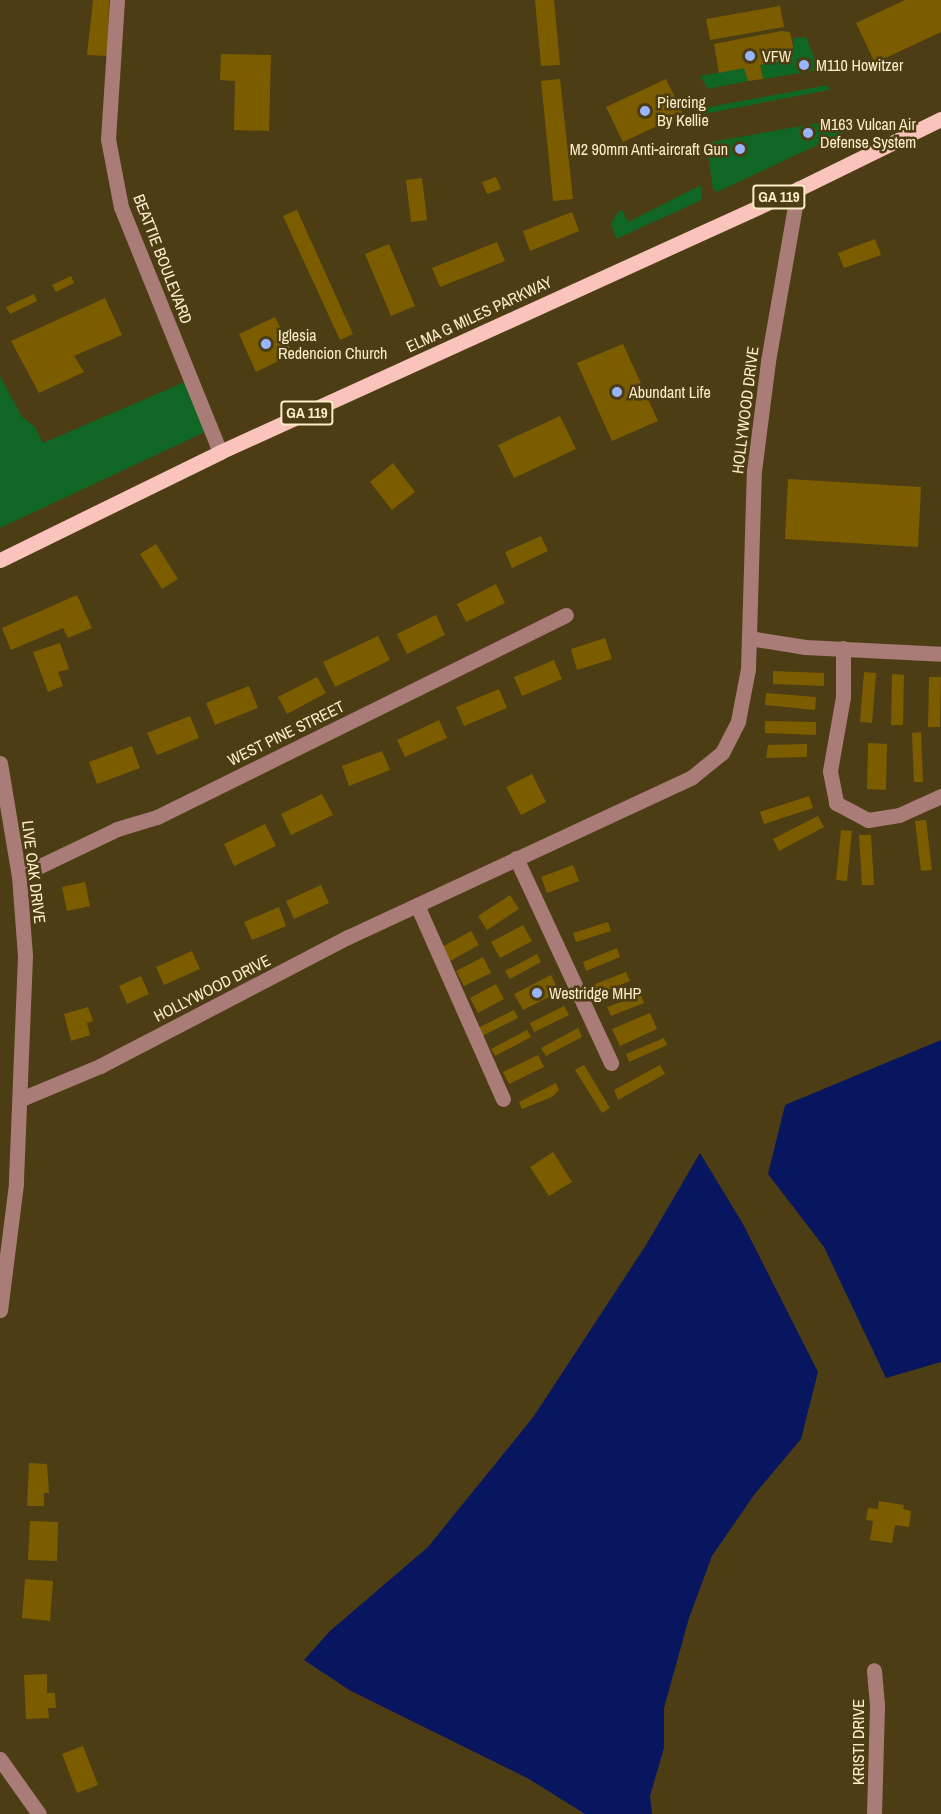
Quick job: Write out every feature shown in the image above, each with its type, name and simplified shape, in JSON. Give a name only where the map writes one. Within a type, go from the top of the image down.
[{"type":"main road","name":"ELMA G MILES PARKWAY","points":[[0,560],[220,452],[798,189],[941,119]]},
{"type":"street","name":"BEATTIE BOULEVARD","points":[[117,0],[108,139],[121,207],[220,452]]},
{"type":"street","name":"HOLLYWOOD DRIVE","points":[[21,1099],[100,1066],[417,904],[692,777],[722,753],[738,721],[749,638],[754,471],[768,361],[798,189]]},
{"type":"street","name":"WEST PINE STREET","points":[[19,876],[117,829],[157,818],[566,615]]},
{"type":"street","points":[[749,638],[843,648],[941,654]]},
{"type":"street","points":[[843,648],[843,697],[830,771],[836,803],[868,820],[899,815],[941,796]]},
{"type":"street","name":"LIVE OAK DRIVE","points":[[0,763],[19,876],[25,956],[21,1099],[0,1310]]},
{"type":"street","points":[[516,858],[611,1064]]},
{"type":"street","points":[[417,904],[503,1099]]},
{"type":"street","name":"KRISTI DRIVE","points":[[874,1670],[877,1705],[874,1814]]},
{"type":"street","points":[[0,1759],[39,1814]]},
{"type":"green space","points":[[806,37],[819,70],[763,79],[760,65],[786,60],[785,52],[794,51],[793,38]]},
{"type":"green space","points":[[744,68],[748,81],[708,89],[700,76]]},
{"type":"green space","points":[[828,85],[829,90],[704,114],[704,108]]},
{"type":"green space","points":[[841,119],[845,132],[717,192],[713,189],[706,143]]},
{"type":"green space","points":[[701,185],[702,200],[616,239],[611,223],[619,211],[622,210],[628,222]]},
{"type":"green space","points":[[0,376],[22,417],[35,427],[43,443],[187,381],[205,432],[0,528]]},
{"type":"shaded area","points":[[941,1040],[941,1362],[886,1378],[824,1247],[768,1174],[785,1105]]},
{"type":"shaded area","points":[[700,1153],[743,1224],[818,1372],[801,1439],[754,1495],[712,1556],[689,1618],[664,1708],[664,1748],[650,1796],[652,1814],[585,1814],[529,1779],[351,1691],[304,1660],[330,1631],[428,1547],[534,1416],[646,1245]]},
{"type":"building","points":[[93,0],[109,0],[108,56],[87,55]]},
{"type":"building","points":[[535,0],[554,0],[560,65],[541,66]]},
{"type":"building","points":[[905,0],[941,0],[941,32],[875,63],[856,23]]},
{"type":"building","name":"VFW","points":[[780,6],[784,27],[710,40],[706,19]]},
{"type":"building","name":"VFW","points":[[781,31],[790,32],[794,51],[785,52],[786,60],[760,65],[763,79],[748,81],[744,68],[719,73],[714,44]]},
{"type":"building","points":[[221,54],[271,55],[269,131],[234,130],[235,81],[220,80]]},
{"type":"building","points":[[560,79],[573,199],[553,201],[541,81]]},
{"type":"building","name":"Piercing By Kellie","points":[[666,79],[683,114],[623,142],[606,107]]},
{"type":"building","points":[[496,177],[501,189],[487,194],[482,182]]},
{"type":"building","points":[[422,178],[427,220],[411,222],[406,180]]},
{"type":"building","points":[[297,210],[353,334],[340,340],[283,216]]},
{"type":"building","points":[[572,212],[579,231],[530,251],[523,231]]},
{"type":"building","points":[[875,239],[881,255],[844,268],[838,253]]},
{"type":"building","points":[[497,242],[505,261],[440,287],[432,268]]},
{"type":"building","points":[[389,244],[415,306],[391,316],[365,254]]},
{"type":"building","points":[[71,276],[74,283],[56,292],[52,285]]},
{"type":"building","points":[[34,294],[37,301],[10,314],[6,307]]},
{"type":"building","points":[[105,298],[122,335],[74,356],[84,372],[39,393],[11,341]]},
{"type":"building","name":"Iglesia Redencion Church","points":[[275,317],[293,354],[256,372],[239,334]]},
{"type":"building","name":"Abundant Life","points":[[623,344],[658,421],[612,441],[577,363]]},
{"type":"building","points":[[560,416],[576,449],[514,478],[498,445]]},
{"type":"building","points":[[393,463],[415,492],[392,510],[370,482]]},
{"type":"building","points":[[788,479],[921,487],[918,547],[785,539]]},
{"type":"building","points":[[541,536],[548,551],[512,568],[505,552]]},
{"type":"building","points":[[156,544],[178,579],[162,589],[140,554]]},
{"type":"building","points":[[496,584],[505,603],[466,622],[457,604]]},
{"type":"building","points":[[77,595],[92,628],[68,638],[63,628],[11,650],[2,628]]},
{"type":"building","points":[[436,615],[445,635],[407,654],[397,634]]},
{"type":"building","points":[[378,636],[390,660],[335,687],[323,662]]},
{"type":"building","points":[[605,638],[612,659],[577,670],[571,649]]},
{"type":"building","points":[[60,643],[69,669],[58,672],[63,686],[48,692],[33,652]]},
{"type":"building","points":[[554,660],[562,679],[522,696],[514,677]]},
{"type":"building","points":[[773,671],[824,673],[824,686],[773,684]]},
{"type":"building","points":[[864,672],[876,673],[872,723],[860,722]]},
{"type":"building","points":[[892,674],[904,675],[903,725],[891,725]]},
{"type":"building","points":[[317,677],[326,693],[287,714],[278,697]]},
{"type":"building","points":[[929,677],[941,677],[940,727],[928,727]]},
{"type":"building","points":[[249,686],[258,708],[215,725],[206,703]]},
{"type":"building","points":[[499,689],[507,708],[464,726],[456,707]]},
{"type":"building","points":[[766,693],[816,697],[815,710],[765,705]]},
{"type":"building","points":[[190,716],[199,738],[157,755],[147,733]]},
{"type":"building","points":[[439,720],[447,738],[405,757],[397,740]]},
{"type":"building","points":[[765,721],[816,722],[816,735],[765,733]]},
{"type":"building","points":[[921,732],[923,782],[914,782],[912,733]]},
{"type":"building","points":[[868,743],[887,744],[886,790],[867,789]]},
{"type":"building","points":[[807,744],[807,757],[766,758],[768,745]]},
{"type":"building","points":[[132,746],[140,768],[97,784],[89,762]]},
{"type":"building","points":[[382,751],[390,770],[349,786],[342,766]]},
{"type":"building","points":[[532,774],[546,802],[521,815],[506,787]]},
{"type":"building","points":[[322,794],[333,815],[291,835],[281,814]]},
{"type":"building","points":[[809,796],[813,808],[764,824],[760,812]]},
{"type":"building","points":[[818,816],[824,827],[779,851],[773,839]]},
{"type":"building","points":[[926,820],[932,870],[921,871],[915,821]]},
{"type":"building","points":[[265,824],[276,846],[234,866],[224,844]]},
{"type":"building","points":[[841,830],[852,831],[847,881],[836,880]]},
{"type":"building","points":[[859,835],[871,835],[874,885],[862,885]]},
{"type":"building","points":[[573,865],[579,881],[547,893],[541,877]]},
{"type":"building","points":[[85,882],[90,906],[67,911],[62,887]]},
{"type":"building","points":[[321,885],[329,903],[294,919],[286,901]]},
{"type":"building","points":[[510,895],[519,909],[487,930],[478,916]]},
{"type":"building","points":[[279,907],[286,926],[252,940],[244,922]]},
{"type":"building","name":"Westridge MHP","points":[[608,922],[611,931],[576,942],[573,933]]},
{"type":"building","name":"Westridge MHP","points":[[523,925],[532,941],[500,958],[491,942]]},
{"type":"building","points":[[471,931],[479,945],[450,961],[442,947]]},
{"type":"building","name":"Westridge MHP","points":[[617,948],[620,957],[586,971],[583,962]]},
{"type":"building","points":[[192,951],[200,969],[164,985],[156,967]]},
{"type":"building","name":"Westridge MHP","points":[[537,954],[541,962],[510,979],[505,971]]},
{"type":"building","points":[[483,957],[491,973],[464,986],[456,971]]},
{"type":"building","name":"Westridge MHP","points":[[626,972],[630,981],[597,994],[593,985]]},
{"type":"building","name":"Westridge MHP","points":[[551,975],[559,992],[523,1010],[514,994]]},
{"type":"building","points":[[141,976],[149,994],[127,1004],[119,986]]},
{"type":"building","name":"Westridge MHP","points":[[496,984],[504,999],[478,1013],[470,998]]},
{"type":"building","name":"Westridge MHP","points":[[641,995],[644,1003],[611,1016],[607,1007]]},
{"type":"building","name":"Westridge MHP","points":[[564,1006],[569,1015],[534,1032],[530,1023]]},
{"type":"building","points":[[88,1007],[93,1021],[87,1023],[90,1035],[71,1041],[64,1014]]},
{"type":"building","name":"Westridge MHP","points":[[514,1010],[518,1018],[482,1036],[478,1028]]},
{"type":"building","name":"Westridge MHP","points":[[650,1013],[657,1029],[620,1046],[612,1029]]},
{"type":"building","name":"Westridge MHP","points":[[578,1028],[582,1037],[546,1056],[541,1048]]},
{"type":"building","name":"Westridge MHP","points":[[527,1030],[531,1037],[495,1056],[491,1049]]},
{"type":"building","name":"Westridge MHP","points":[[664,1038],[667,1045],[629,1062],[626,1054]]},
{"type":"building","points":[[538,1055],[544,1067],[509,1084],[503,1072]]},
{"type":"building","points":[[584,1065],[610,1108],[602,1113],[575,1070]]},
{"type":"building","points":[[660,1065],[665,1074],[618,1100],[614,1090]]},
{"type":"building","points":[[556,1083],[559,1090],[552,1097],[522,1109],[519,1102]]},
{"type":"building","points":[[553,1152],[572,1182],[549,1196],[530,1167]]},
{"type":"building","points":[[29,1463],[47,1464],[49,1493],[44,1493],[44,1506],[27,1506]]},
{"type":"building","points":[[879,1501],[904,1505],[903,1509],[911,1511],[909,1527],[895,1525],[892,1543],[870,1540],[873,1521],[866,1520],[868,1508],[878,1509]]},
{"type":"building","points":[[30,1521],[58,1522],[57,1561],[28,1560]]},
{"type":"building","points":[[25,1579],[53,1581],[50,1621],[22,1618]]},
{"type":"building","points":[[47,1674],[47,1693],[55,1693],[56,1708],[48,1708],[49,1718],[26,1719],[24,1675]]},
{"type":"building","points":[[83,1746],[98,1785],[77,1793],[62,1754]]},
{"type":"place","name":"VFW","points":[[750,56]]},
{"type":"place","name":"M110 Howitzer","points":[[804,65]]},
{"type":"place","name":"Piercing By Kellie","points":[[645,111]]},
{"type":"place","name":"M163 Vulcan Air Defense System","points":[[808,133]]},
{"type":"place","name":"M2 90mm Anti-aircraft Gun","points":[[740,149]]},
{"type":"place","name":"Iglesia Redencion Church","points":[[266,344]]},
{"type":"place","name":"Abundant Life","points":[[617,392]]},
{"type":"place","name":"Westridge MHP","points":[[537,993]]}]
